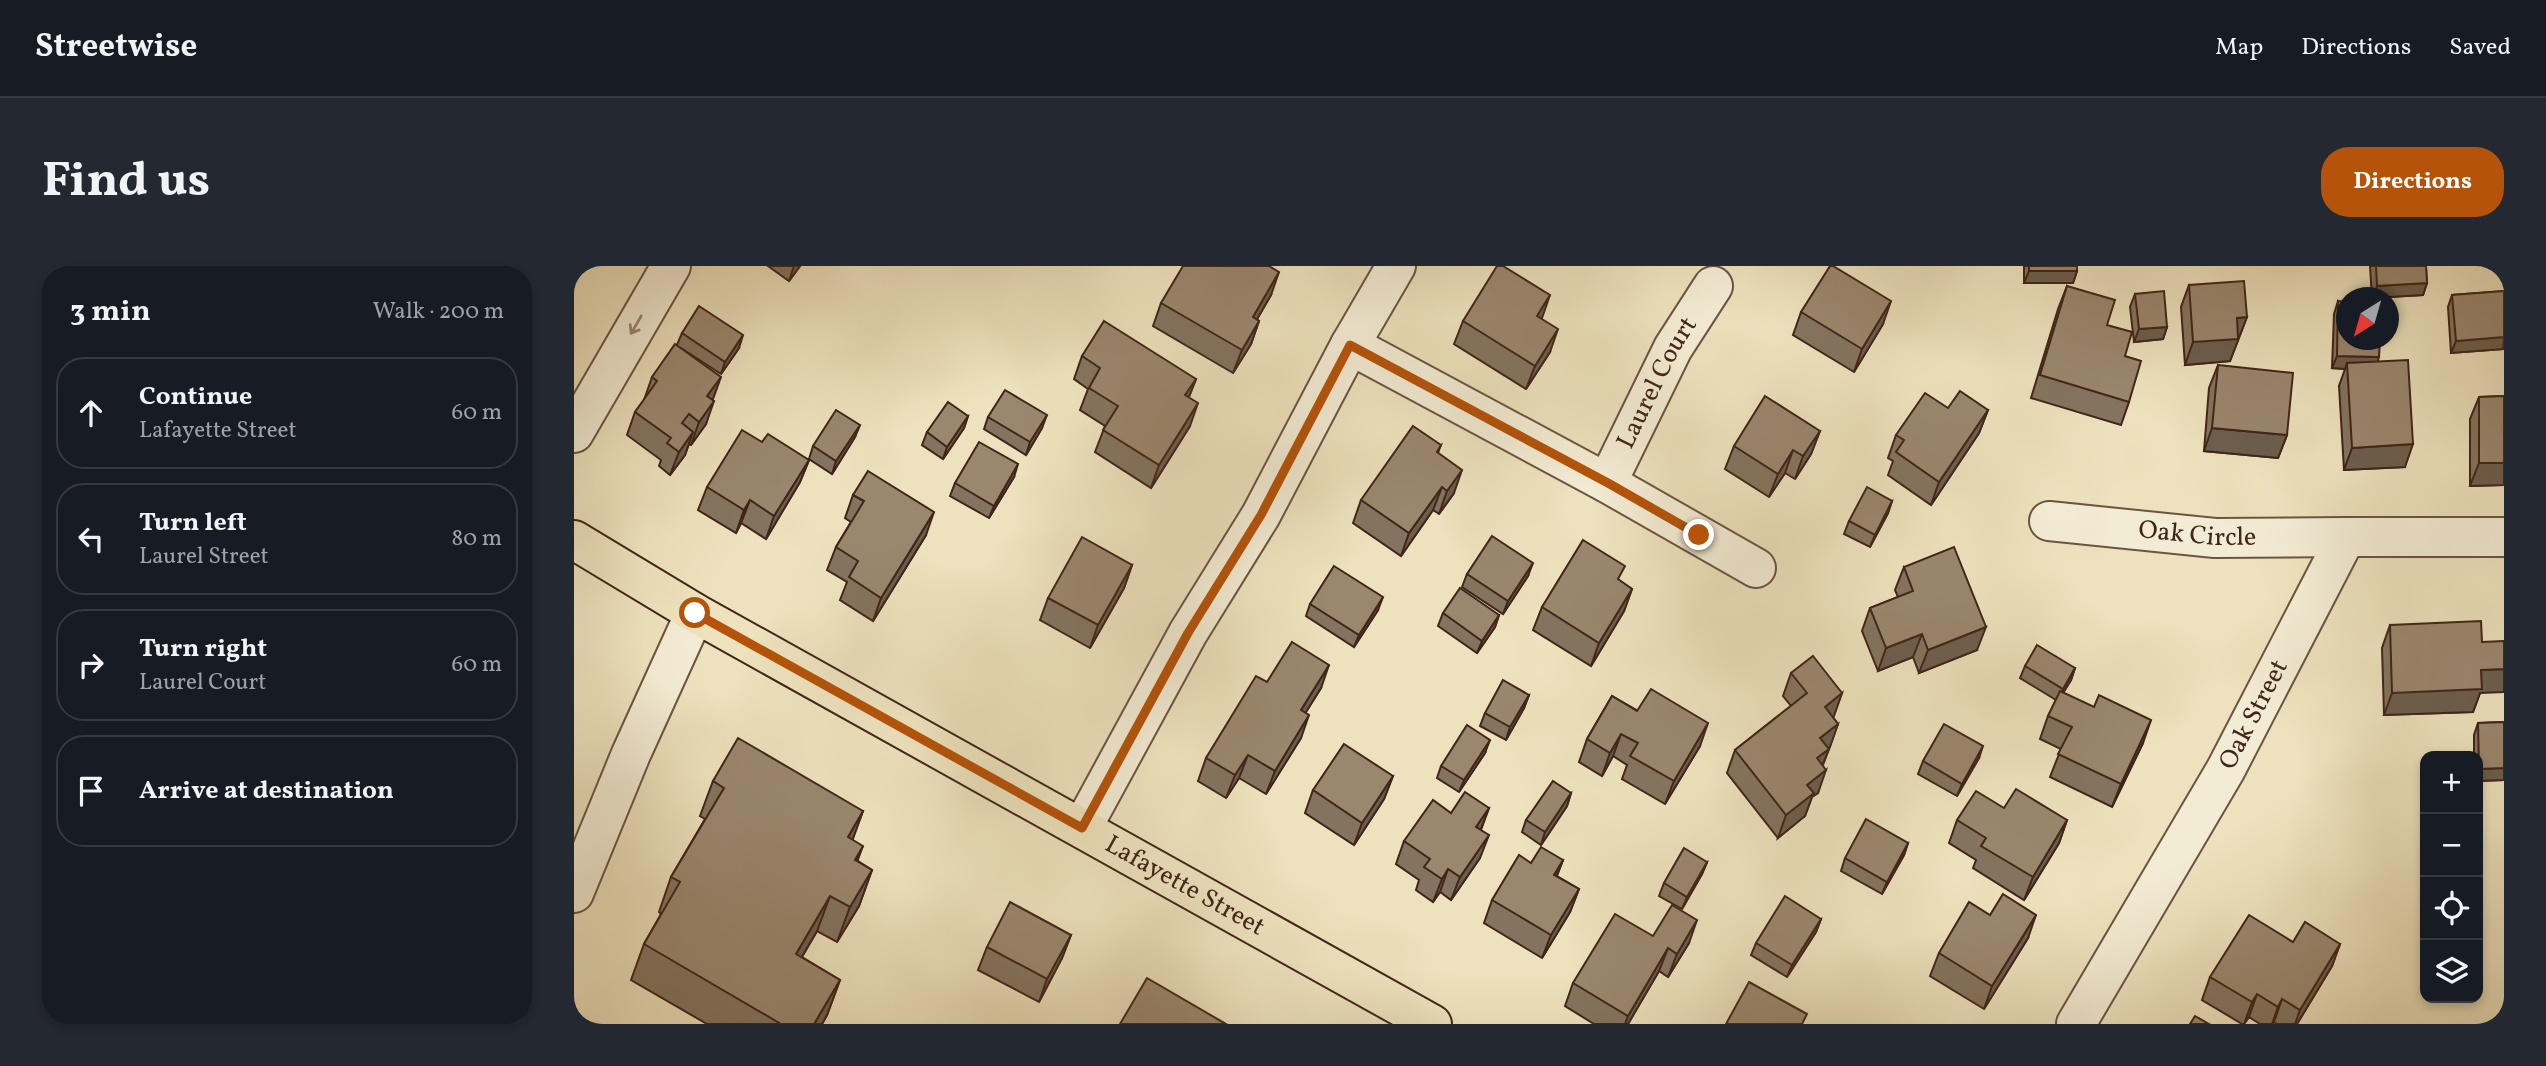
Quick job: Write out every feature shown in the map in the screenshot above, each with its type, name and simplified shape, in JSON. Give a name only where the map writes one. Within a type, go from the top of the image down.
[{"type":"main road","name":"Lafayette Street","points":[[574,540],[695,613],[1432,1024]]},
{"type":"street","points":[[574,433],[671,266]]},
{"type":"street","points":[[1082,828],[1188,633],[1261,515],[1350,345],[1396,266]]},
{"type":"street","name":"Laurel Court","points":[[1608,483],[1674,348],[1713,286]]},
{"type":"street","name":"Laurel Court","points":[[1350,345],[1608,483],[1756,568]]},
{"type":"street","name":"Oak Circle","points":[[2049,521],[2215,538],[2346,537]]},
{"type":"street","points":[[2346,537],[2504,537]]},
{"type":"street","name":"Oak Street","points":[[2076,1024],[2226,769],[2346,537]]},
{"type":"street","points":[[574,893],[631,754],[695,613]]},
{"type":"building","points":[[1183,266],[1269,266],[1279,272],[1253,317],[1259,321],[1242,350],[1161,303]]},
{"type":"building","points":[[1497,266],[1503,266],[1550,295],[1537,316],[1558,329],[1535,366],[1463,321]]},
{"type":"building","points":[[1830,266],[1891,301],[1862,349],[1801,312]]},
{"type":"building","points":[[2029,266],[2077,266],[2077,271],[2029,271]]},
{"type":"building","points":[[2376,266],[2426,266],[2427,283],[2377,286]]},
{"type":"building","points":[[2244,281],[2247,317],[2237,318],[2238,339],[2193,342],[2189,285]]},
{"type":"building","points":[[2067,286],[2115,300],[2107,325],[2132,332],[2125,356],[2141,361],[2129,402],[2040,375]]},
{"type":"building","points":[[2164,291],[2167,327],[2139,329],[2135,294]]},
{"type":"building","points":[[2504,291],[2504,337],[2456,341],[2452,295]]},
{"type":"building","points":[[699,306],[743,335],[725,362],[682,333]]},
{"type":"building","points":[[1104,321],[1196,379],[1185,395],[1198,403],[1159,465],[1103,430],[1118,406],[1089,388],[1100,368],[1082,356]]},
{"type":"building","points":[[675,344],[721,377],[707,396],[714,401],[699,422],[689,414],[682,423],[693,432],[679,452],[667,443],[671,438],[635,412],[657,381],[652,377]]},
{"type":"building","points":[[2337,350],[2379,350],[2379,357],[2337,356]]},
{"type":"building","points":[[2408,360],[2413,444],[2352,448],[2347,363]]},
{"type":"building","points":[[2218,365],[2293,373],[2287,435],[2212,428]]},
{"type":"building","points":[[1005,390],[1047,415],[1030,442],[988,417]]},
{"type":"building","points":[[1960,391],[1988,410],[1939,482],[1896,452],[1904,440],[1896,435],[1925,393],[1948,408]]},
{"type":"building","points":[[1765,396],[1820,431],[1803,456],[1793,450],[1778,474],[1734,446]]},
{"type":"building","points":[[2504,396],[2504,463],[2479,463],[2479,397]]},
{"type":"building","points":[[948,402],[968,416],[947,447],[927,432]]},
{"type":"building","points":[[836,410],[860,425],[836,461],[813,446]]},
{"type":"building","points":[[1413,426],[1441,445],[1437,452],[1462,470],[1447,491],[1442,487],[1409,533],[1361,500]]},
{"type":"building","points":[[742,430],[762,442],[768,434],[809,460],[774,516],[750,500],[744,510],[707,487]]},
{"type":"building","points":[[979,442],[1018,464],[994,506],[955,483]]},
{"type":"building","points":[[868,471],[934,512],[881,598],[849,577],[858,561],[836,547],[864,501],[853,495]]},
{"type":"building","points":[[1867,487],[1892,501],[1875,535],[1849,521]]},
{"type":"building","points":[[1492,536],[1533,563],[1508,601],[1467,574]]},
{"type":"building","points":[[1082,537],[1132,565],[1098,625],[1048,598]]},
{"type":"building","points":[[1583,540],[1625,566],[1618,579],[1632,589],[1599,643],[1542,607]]},
{"type":"building","points":[[1954,547],[1986,627],[1928,650],[1922,634],[1886,648],[1870,608],[1913,591],[1904,567]]},
{"type":"building","points":[[1334,566],[1383,597],[1359,635],[1310,604]]},
{"type":"building","points":[[1460,588],[1499,615],[1482,641],[1443,613]]},
{"type":"building","points":[[2481,621],[2482,642],[2504,641],[2504,669],[2481,670],[2482,689],[2392,693],[2390,625]]},
{"type":"building","points":[[1292,642],[1329,665],[1301,710],[1309,715],[1275,771],[1248,755],[1235,775],[1206,758],[1256,676],[1267,682]]},
{"type":"building","points":[[2037,645],[2075,668],[2063,689],[2025,666]]},
{"type":"building","points":[[1813,656],[1842,693],[1825,707],[1838,724],[1820,738],[1829,749],[1817,758],[1826,770],[1807,785],[1814,793],[1786,815],[1735,750],[1807,693],[1791,673]]},
{"type":"building","points":[[1503,680],[1529,695],[1510,727],[1485,713]]},
{"type":"building","points":[[1651,689],[1708,723],[1674,781],[1630,756],[1638,743],[1621,734],[1610,753],[1587,739],[1612,696],[1637,711]]},
{"type":"building","points":[[2060,691],[2094,707],[2099,695],[2151,720],[2121,784],[2058,754],[2072,727],[2048,716]]},
{"type":"building","points":[[2504,722],[2504,768],[2483,769],[2483,751],[2479,751],[2478,723]]},
{"type":"building","points":[[1944,724],[1983,746],[1962,784],[1923,761]]},
{"type":"building","points":[[1467,725],[1490,740],[1464,780],[1441,766]]},
{"type":"building","points":[[738,738],[863,811],[848,837],[863,846],[855,860],[872,870],[850,907],[830,896],[796,954],[840,980],[814,1024],[781,1024],[644,944],[680,882],[671,877],[724,788],[713,781]]},
{"type":"building","points":[[1344,744],[1393,776],[1362,823],[1313,790]]},
{"type":"building","points":[[1553,781],[1571,793],[1545,832],[1526,820]]},
{"type":"building","points":[[2016,789],[2067,820],[2033,877],[1981,846],[1986,838],[1957,820],[1976,791],[2004,808]]},
{"type":"building","points":[[1465,792],[1489,808],[1476,827],[1489,835],[1460,877],[1448,869],[1442,879],[1424,867],[1430,859],[1404,841],[1433,800],[1451,813]]},
{"type":"building","points":[[1866,819],[1908,843],[1887,882],[1845,858]]},
{"type":"building","points":[[1541,847],[1563,860],[1554,875],[1579,889],[1551,935],[1492,900],[1519,855],[1531,863]]},
{"type":"building","points":[[1684,848],[1707,862],[1687,897],[1664,883]]},
{"type":"building","points":[[2003,894],[2036,915],[1992,986],[1939,953],[1969,902],[1990,915]]},
{"type":"building","points":[[1785,896],[1821,919],[1792,965],[1756,943]]},
{"type":"building","points":[[1010,902],[1071,935],[1047,979],[987,947]]},
{"type":"building","points":[[1672,905],[1697,920],[1677,954],[1668,948],[1628,1016],[1573,983],[1615,914],[1653,936]]},
{"type":"building","points":[[2249,915],[2293,942],[2305,922],[2340,944],[2300,1010],[2282,999],[2278,1007],[2257,994],[2252,1002],[2210,977]]},
{"type":"building","points":[[1147,978],[1226,1024],[1120,1024]]},
{"type":"building","points":[[1749,982],[1807,1014],[1802,1024],[1726,1024]]},
{"type":"building","points":[[2195,1016],[2209,1024],[2190,1024]]},
{"type":"route","points":[[695,613],[1082,828],[1188,633],[1261,515],[1350,345],[1608,483],[1699,535]]}]
